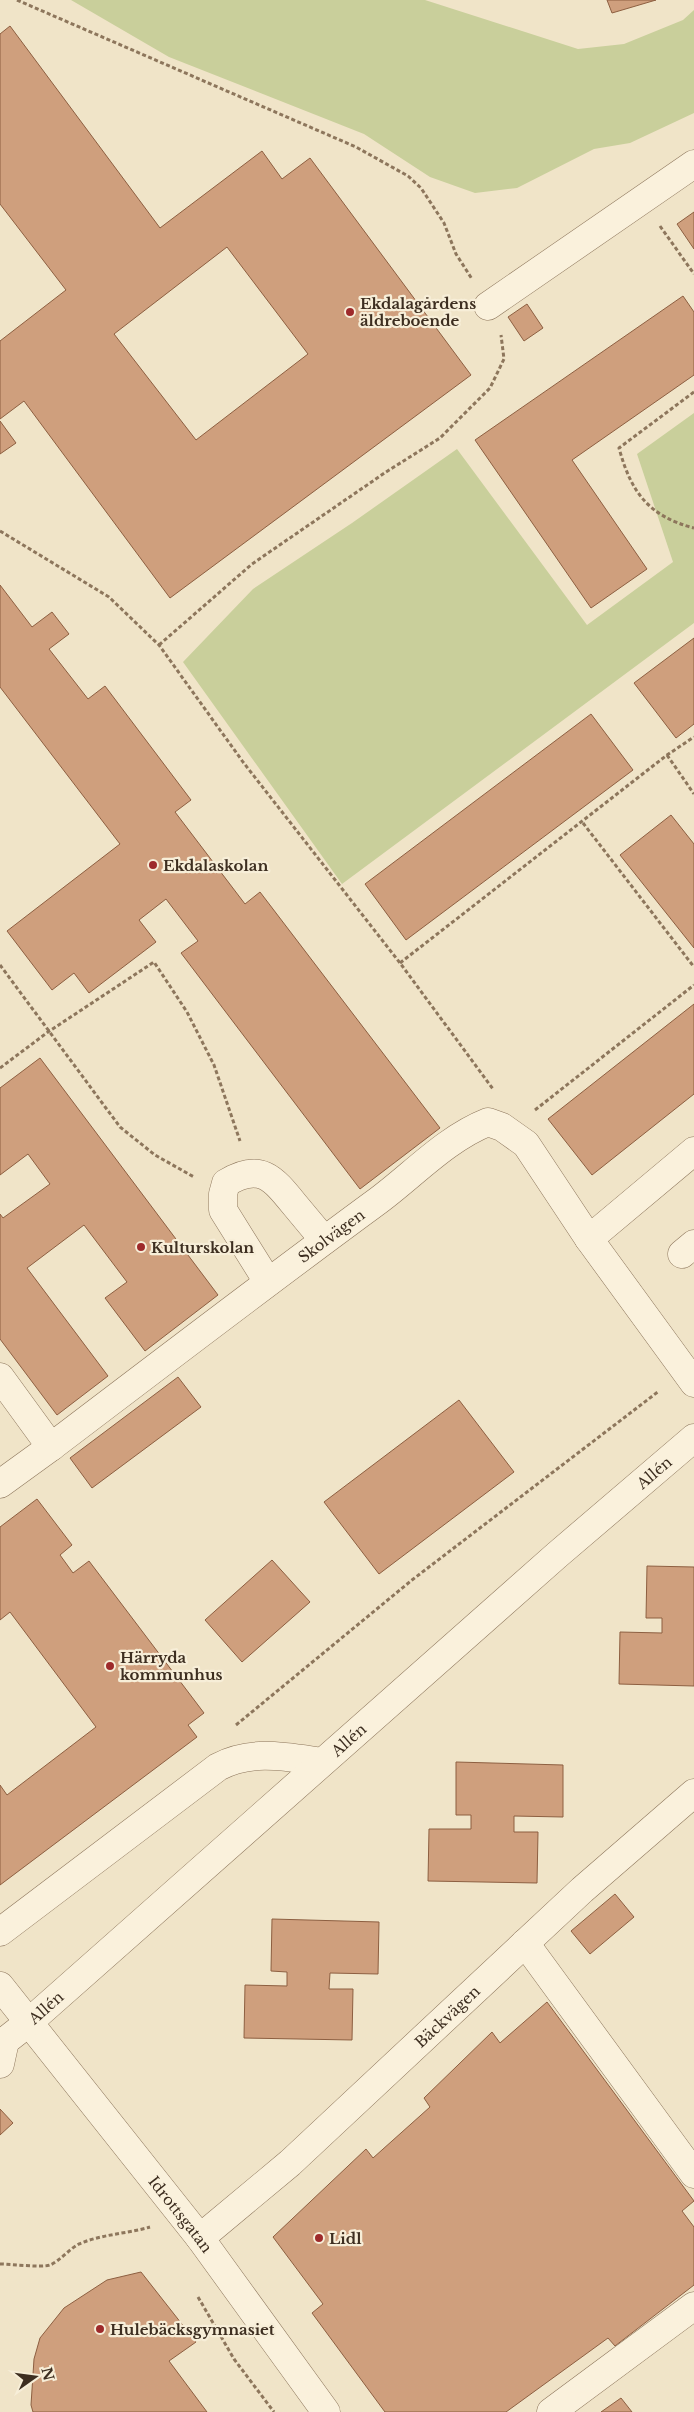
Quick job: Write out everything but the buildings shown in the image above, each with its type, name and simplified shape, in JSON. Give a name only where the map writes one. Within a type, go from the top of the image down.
[{"type":"street","points":[[488,306],[694,164]]},
{"type":"street","points":[[506,1120],[526,1144],[589,1239],[689,1376]]},
{"type":"street","name":"Skolvägen","points":[[0,1484],[473,1128],[488,1122],[506,1120]]},
{"type":"street","points":[[589,1239],[694,1151]]},
{"type":"street","points":[[268,1282],[223,1210],[223,1194],[226,1183],[237,1176],[251,1172],[264,1174],[276,1181],[324,1240]]},
{"type":"street","points":[[0,1377],[51,1447]]},
{"type":"street","name":"Allén","points":[[2,2049],[28,2023],[322,1762],[557,1555],[694,1438]]},
{"type":"street","points":[[0,1932],[172,1799],[218,1766],[232,1759],[268,1755],[322,1762]]},
{"type":"street","name":"Bäckvägen","points":[[200,2238],[290,2163],[525,1942],[694,1793]]},
{"type":"street","points":[[525,1942],[694,2174]]},
{"type":"street","name":"Idrottsgatan","points":[[0,1986],[200,2238],[326,2412]]},
{"type":"street","points":[[551,2412],[694,2306]]},
{"type":"path","points":[[16,0],[356,146],[408,176],[421,188],[444,223],[456,254],[488,306],[501,332],[504,359],[490,388],[440,438],[386,472],[252,564],[160,645]]},
{"type":"path","points":[[642,201],[694,274]]},
{"type":"path","points":[[694,392],[619,448],[627,474],[643,502],[673,523],[694,528]]},
{"type":"path","points":[[0,531],[109,597],[160,645],[242,762],[400,963],[506,1120],[520,1122],[694,985]]},
{"type":"path","points":[[400,963],[583,823],[667,755],[694,737]]},
{"type":"path","points":[[667,755],[694,794]]},
{"type":"path","points":[[583,823],[694,967]]},
{"type":"path","points":[[0,1068],[48,1032],[154,962],[187,1012],[214,1065],[251,1172]]},
{"type":"path","points":[[0,965],[120,1128],[155,1155],[223,1194]]},
{"type":"path","points":[[228,1731],[412,1580],[646,1402],[689,1376]]},
{"type":"path","points":[[0,2264],[51,2265],[77,2245],[94,2238],[111,2234],[130,2233],[154,2226]]},
{"type":"path","points":[[195,2290],[234,2359],[274,2412]]},
{"type":"green space","points":[[71,0],[425,0],[578,49],[624,44],[683,20],[694,10],[694,113],[630,143],[594,149],[517,188],[475,193],[430,177],[364,134],[169,57]]},
{"type":"green space","points":[[694,413],[694,623],[342,884],[183,662],[253,589],[352,523],[457,449],[587,625],[673,562],[637,454]]},
{"type":"place","name":"Ekdalagårdens äldreboende","points":[[350,312]]},
{"type":"place","name":"Ekdalaskolan","points":[[153,865]]},
{"type":"place","name":"Kulturskolan","points":[[141,1247]]},
{"type":"place","name":"Härryda kommunhus","points":[[110,1666]]},
{"type":"place","name":"Lidl","points":[[319,2238]]},
{"type":"place","name":"Hulebäcksgymnasiet","points":[[100,2329]]}]
